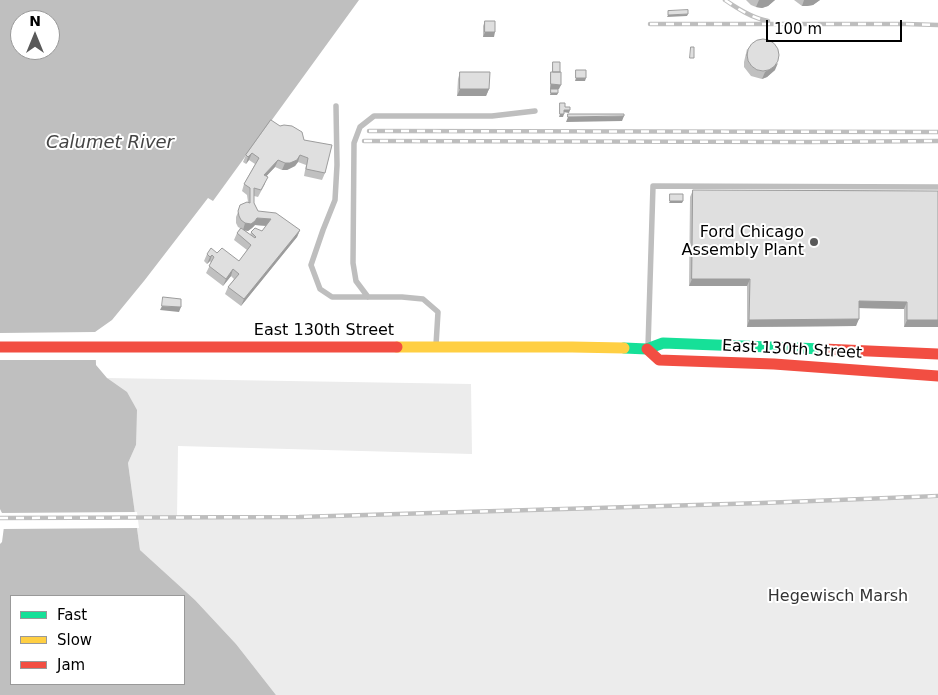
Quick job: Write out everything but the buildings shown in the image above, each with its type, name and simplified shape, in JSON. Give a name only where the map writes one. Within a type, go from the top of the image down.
[{"type":"main road","name":"East 130th Street","points":[[0,347],[572,348],[647,350],[663,343],[938,354]]},
{"type":"main road","name":"East 130th Street","points":[[647,350],[660,360],[774,364],[938,376]]},
{"type":"lane","points":[[336,106],[337,165],[335,200],[311,265],[320,289],[332,297],[402,297],[423,299],[438,312],[436,348]]},
{"type":"lane","points":[[368,297],[356,281],[353,263],[354,143],[360,127],[374,116],[492,116],[536,111]]},
{"type":"lane","points":[[647,350],[653,186],[938,187]]},
{"type":"green space","name":"Hegewisch Marsh","points":[[107,378],[471,384],[472,454],[178,446],[177,518],[368,516],[858,499],[938,499],[938,695],[276,695],[236,644],[195,600],[140,550],[128,463],[136,445]]},
{"type":"water","name":"Calumet River","points":[[0,0],[359,0],[213,201],[208,198],[112,320],[95,332],[96,365],[107,378],[127,392],[137,410],[136,445],[128,463],[140,550],[195,600],[236,644],[276,695],[0,695],[0,544],[2,542],[5,519],[0,509]]},
{"type":"pier","points":[[0,333],[98,333],[98,360],[0,360]]},
{"type":"pier","points":[[137,512],[139,528],[1,529],[3,520],[0,513]]},
{"type":"railway","points":[[725,0],[740,10],[768,21]]},
{"type":"railway","points":[[650,24],[938,25]]},
{"type":"railway","points":[[369,131],[938,132]]},
{"type":"railway","points":[[364,141],[938,141]]},
{"type":"railway","points":[[0,518],[299,517],[938,496]]},
{"type":"traffic: fast","points":[[624,348],[647,349],[663,343],[823,349]]},
{"type":"traffic: slow","points":[[397,347],[624,348]]},
{"type":"traffic: jam","points":[[0,347],[397,347]]},
{"type":"traffic: jam","points":[[647,349],[659,360],[774,364],[938,376]]},
{"type":"traffic: jam","points":[[823,349],[938,354]]},
{"type":"place","name":"Ford Chicago Assembly Plant","points":[[814,242]]}]
